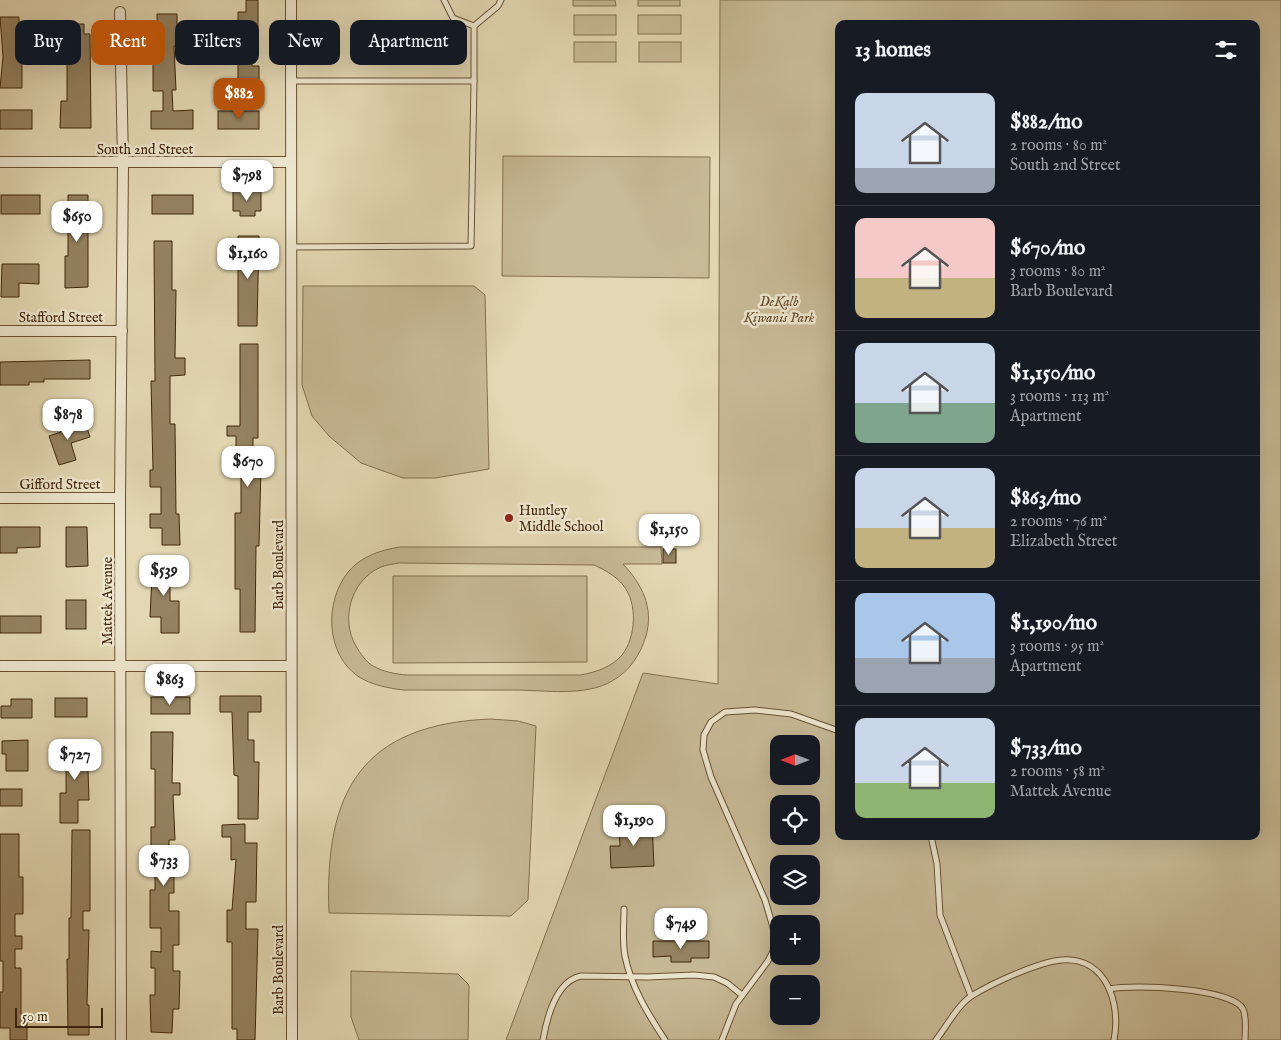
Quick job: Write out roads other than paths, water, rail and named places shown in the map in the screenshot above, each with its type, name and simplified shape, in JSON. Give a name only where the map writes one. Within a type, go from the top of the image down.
[{"type":"street","name":"Barb Boulevard","points":[[292,0],[292,1040]]},
{"type":"street","name":"Mattek Avenue","points":[[120,12],[123,163],[120,498],[122,1040]]},
{"type":"street","name":"South 2nd Street","points":[[0,162],[291,162]]},
{"type":"street","name":"Stafford Street","points":[[0,331],[122,331]]},
{"type":"street","name":"Gifford Street","points":[[0,498],[120,498]]},
{"type":"street","points":[[0,666],[291,666]]},
{"type":"lane","points":[[444,0],[453,18],[474,26]]},
{"type":"lane","points":[[474,26],[498,6],[501,0]]},
{"type":"lane","points":[[291,247],[471,246],[474,26]]},
{"type":"lane","points":[[291,82],[474,81]]},
{"type":"lane","points":[[722,1040],[726,1025],[742,995],[768,961],[772,952],[775,934],[765,900],[711,777],[703,750],[704,735],[711,722],[725,712],[755,710],[791,714],[835,730]]},
{"type":"lane","points":[[932,840],[937,864],[940,915],[971,996]]},
{"type":"lane","points":[[624,909],[625,955],[631,976],[638,996],[665,1040]]},
{"type":"lane","points":[[936,1040],[971,996],[1031,968],[1064,960],[1090,967],[1100,974],[1110,989],[1117,1017],[1114,1040]]},
{"type":"lane","points":[[543,1040],[545,1028],[560,989],[570,978],[581,976],[694,975],[714,977],[728,983],[742,995]]},
{"type":"lane","points":[[1110,989],[1127,985],[1155,987],[1217,994],[1233,999],[1243,1008],[1245,1040]]},
{"type":"place","name":"Huntley Middle School","points":[[509,518]]},
{"type":"park label","name":"DeKalb Kiwanis Park","points":[[779,310]]}]
